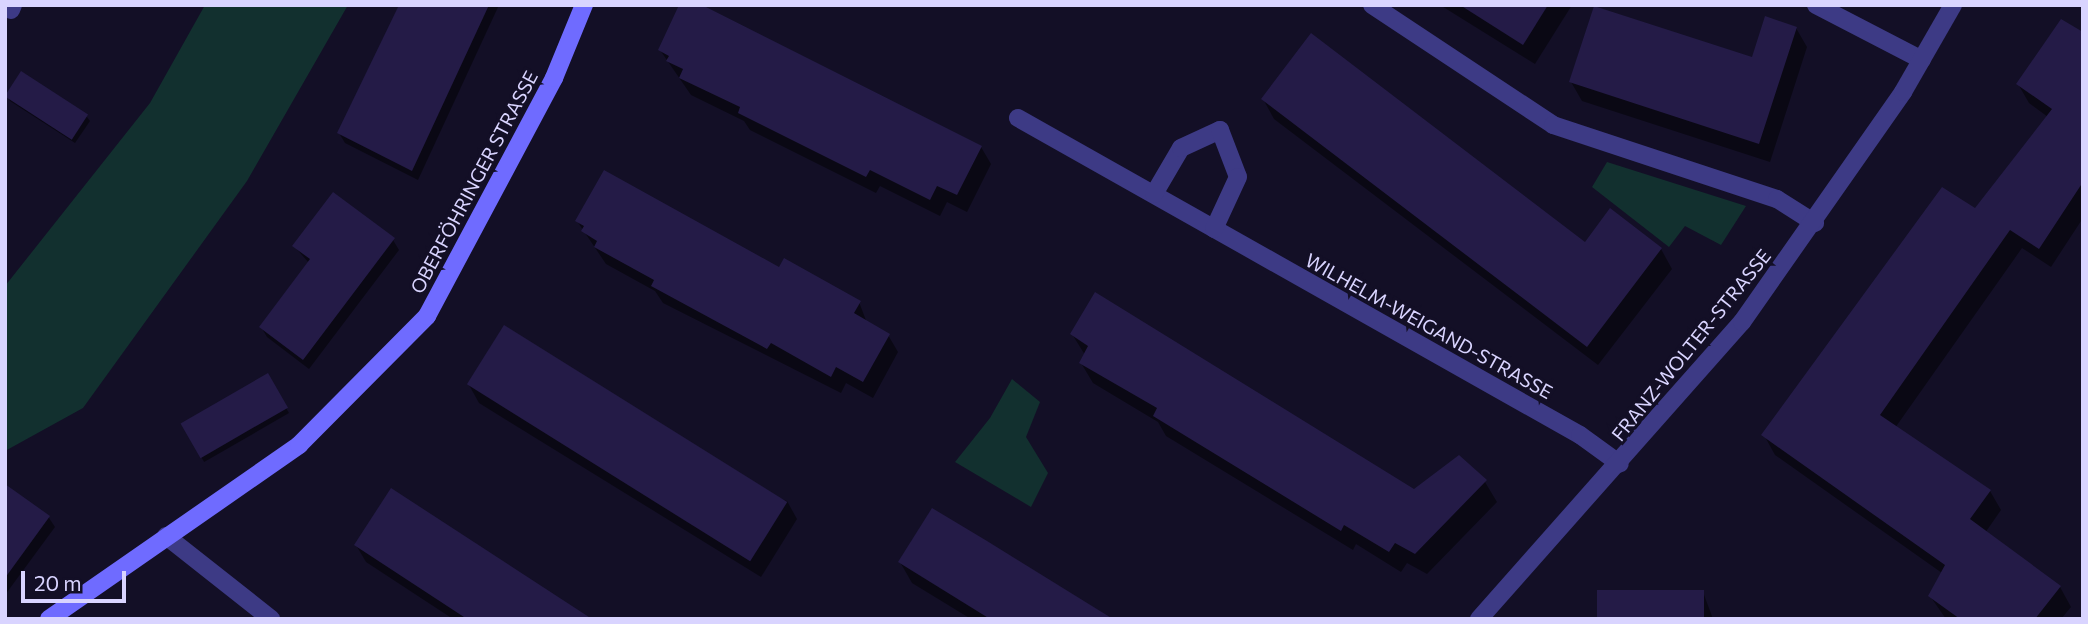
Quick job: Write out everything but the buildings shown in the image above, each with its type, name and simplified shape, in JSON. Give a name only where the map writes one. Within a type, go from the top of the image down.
[{"type":"main road","name":"OBERFÖHRINGER STRASSE","points":[[49,619],[299,445],[426,316],[554,78],[584,5]]},
{"type":"street","points":[[1372,5],[1553,125],[1777,199],[1815,223]]},
{"type":"street","points":[[1816,5],[1922,60]]},
{"type":"street","name":"FRANZ-WOLTER-STRASSE","points":[[1479,619],[1620,464],[1742,322],[1815,223],[1922,60],[1953,5]]},
{"type":"street","name":"WILHELM-WEIGAND-STRASSE","points":[[1018,118],[1580,435],[1620,464]]},
{"type":"street","points":[[1154,194],[1181,148],[1220,130],[1238,177],[1214,229]]},
{"type":"street","points":[[166,536],[271,619]]},
{"type":"green space","points":[[205,5],[348,5],[247,181],[83,408],[5,451],[5,286],[150,103]]},
{"type":"green space","points":[[1607,162],[1746,206],[1721,245],[1685,226],[1669,247],[1592,187]]},
{"type":"green space","points":[[1012,379],[1040,402],[1026,437],[1048,473],[1031,507],[955,462],[990,418]]}]
